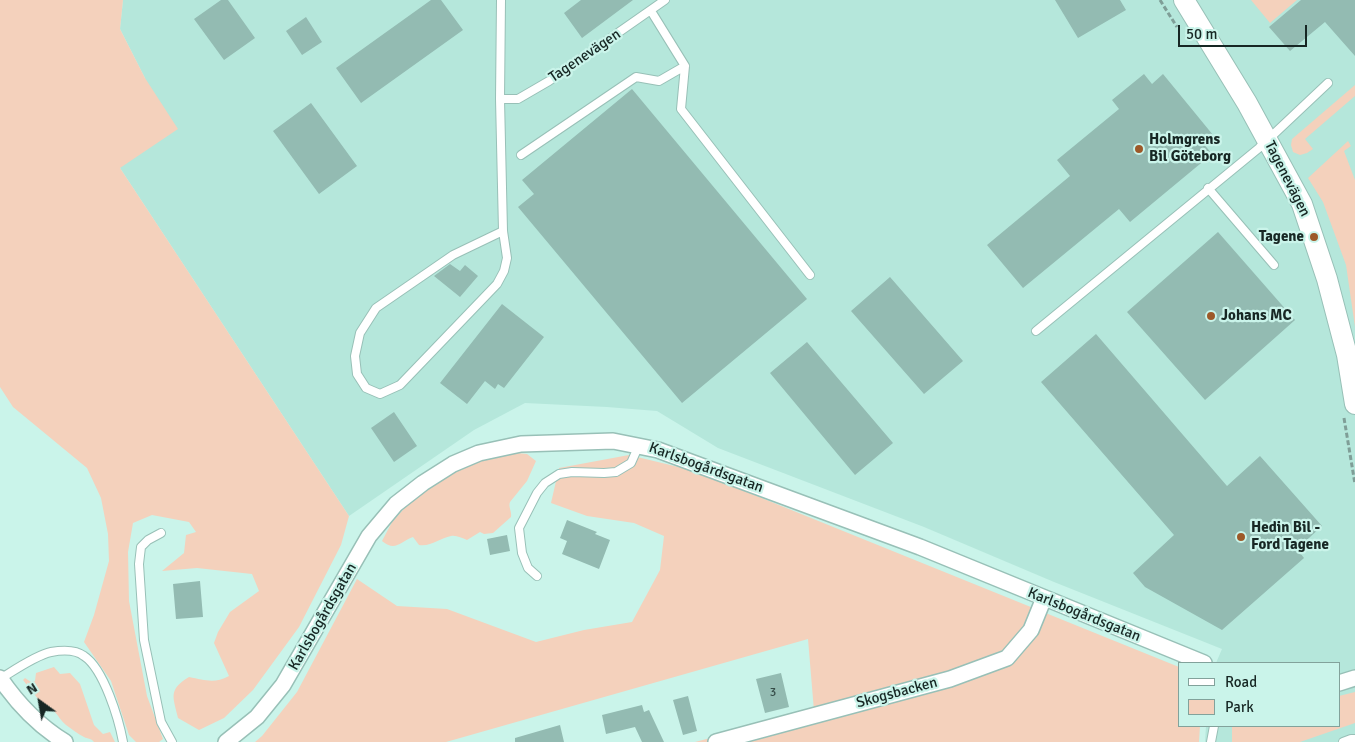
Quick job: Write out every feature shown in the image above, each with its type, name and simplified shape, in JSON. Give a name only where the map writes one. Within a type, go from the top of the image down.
[{"type":"street","name":"Tagenevägen","points":[[1184,0],[1247,103],[1302,204],[1327,279],[1347,355],[1349,408]]},
{"type":"street","name":"Karlsbogårdsgatan","points":[[226,742],[257,717],[283,685],[369,536],[396,504],[423,483],[453,464],[480,453],[521,444],[613,441],[658,450],[920,547],[1202,662]]},
{"type":"street","name":"Skogsbacken","points":[[716,742],[950,679],[1006,658],[1031,630],[1044,598]]},
{"type":"street","points":[[1340,683],[1355,678]]},
{"type":"street","points":[[0,679],[23,708],[55,736],[65,742]]},
{"type":"lane","points":[[501,0],[500,100],[503,231],[507,258],[504,272],[497,284],[400,385],[380,394],[366,388],[357,374],[356,356],[360,332],[376,308],[453,255],[503,231]]},
{"type":"lane","name":"Tagenevägen","points":[[500,100],[518,99],[549,81],[665,0]]},
{"type":"lane","points":[[651,11],[685,66],[681,109],[810,275]]},
{"type":"lane","points":[[521,155],[636,77],[659,81],[685,66]]},
{"type":"lane","points":[[1036,331],[1267,140],[1328,83]]},
{"type":"lane","points":[[1208,188],[1274,265]]},
{"type":"lane","points":[[537,576],[528,568],[522,553],[519,528],[544,483],[559,474],[572,472],[604,474],[616,472],[631,463],[639,445]]},
{"type":"lane","points":[[161,533],[148,540],[141,548],[138,564],[144,640],[161,722],[172,742]]},
{"type":"lane","points":[[0,679],[49,652],[75,651],[85,656],[95,667],[111,699],[119,722],[123,742]]},
{"type":"lane","points":[[1211,742],[1214,727]]},
{"type":"lane","points":[[1343,742],[1355,739]]},
{"type":"path","points":[[1160,0],[1177,28]]},
{"type":"path","points":[[1349,408],[1355,484]]},
{"type":"shaded area","points":[[123,0],[1355,0],[1355,742],[1205,742],[1206,727],[1340,727],[1340,662],[1216,662],[1222,649],[1054,582],[924,527],[718,448],[657,411],[525,403],[474,430],[349,516],[120,168],[145,78],[120,29]]},
{"type":"green space","points":[[0,0],[123,0],[120,29],[145,78],[178,129],[120,168],[349,516],[341,545],[299,627],[253,690],[224,718],[199,730],[178,718],[174,699],[175,690],[189,677],[214,681],[229,676],[214,643],[230,612],[259,591],[252,574],[197,568],[162,571],[184,553],[186,535],[196,532],[189,522],[152,515],[133,523],[128,552],[129,601],[147,696],[163,739],[159,742],[136,742],[129,735],[111,681],[84,642],[94,615],[109,561],[108,534],[101,498],[87,468],[13,407],[0,387]]},
{"type":"green space","points":[[1251,0],[1297,0],[1270,23]]},
{"type":"green space","points":[[1355,85],[1355,96],[1305,139],[1313,149],[1300,155],[1293,152],[1292,139]]},
{"type":"green space","points":[[1348,141],[1351,146],[1344,151],[1355,180],[1355,327],[1346,265],[1323,202],[1308,178]]},
{"type":"green space","points":[[508,452],[527,454],[536,461],[527,481],[510,502],[511,517],[493,533],[484,534],[480,532],[467,540],[451,536],[423,545],[419,545],[413,537],[394,546],[390,546],[382,541],[392,522],[409,503],[443,476],[465,463]]},
{"type":"green space","points":[[629,455],[695,471],[1178,667],[1178,727],[1200,727],[1199,742],[695,742],[814,711],[808,639],[446,742],[255,742],[262,736],[297,692],[357,579],[397,606],[447,609],[536,642],[584,630],[632,622],[660,570],[664,536],[634,523],[587,516],[551,503],[559,468]]},
{"type":"green space","points":[[54,667],[60,674],[70,673],[80,684],[94,725],[103,734],[110,732],[115,742],[94,742],[77,733],[66,725],[52,709],[42,704],[23,680],[25,678],[31,682],[35,681],[36,673]]},
{"type":"green space","points":[[1355,692],[1355,723],[1300,742],[1232,742],[1232,727],[1340,727],[1340,696]]},
{"type":"building","points":[[221,0],[228,0],[255,38],[224,60],[194,19]]},
{"type":"building","points":[[431,0],[441,0],[463,30],[361,103],[336,68]]},
{"type":"building","points":[[581,0],[633,0],[582,38],[564,13]]},
{"type":"building","points":[[1055,0],[1120,0],[1126,10],[1078,38]]},
{"type":"building","points":[[1301,0],[1355,0],[1355,56],[1325,22],[1290,51],[1269,27]]},
{"type":"building","points":[[306,17],[322,42],[302,55],[286,31]]},
{"type":"building","name":"Holmgrens Bil Göteborg","points":[[1144,74],[1152,84],[1163,74],[1213,135],[1203,143],[1212,154],[1130,222],[1119,209],[1023,288],[987,245],[1070,176],[1057,160],[1119,109],[1112,100]]},
{"type":"building","points":[[632,89],[807,299],[682,403],[518,207],[534,194],[522,180]]},
{"type":"building","points":[[311,103],[357,166],[319,194],[273,131]]},
{"type":"building","name":"Johans MC","points":[[1218,232],[1295,320],[1205,400],[1127,312]]},
{"type":"building","points":[[450,264],[460,271],[465,265],[478,276],[460,297],[434,276]]},
{"type":"building","points":[[890,277],[963,361],[924,394],[851,311]]},
{"type":"building","points":[[502,304],[544,337],[504,388],[498,384],[495,389],[485,381],[467,404],[440,383]]},
{"type":"building","points":[[1096,334],[1227,486],[1260,456],[1322,526],[1297,549],[1304,558],[1222,630],[1145,587],[1133,573],[1174,535],[1041,382]]},
{"type":"building","points":[[807,342],[893,443],[855,475],[770,373]]},
{"type":"building","points":[[394,412],[417,446],[394,462],[371,428]]},
{"type":"building","points":[[567,520],[597,532],[595,534],[610,540],[599,569],[562,554],[567,541],[560,538]]},
{"type":"building","points":[[507,535],[510,551],[490,555],[487,539]]},
{"type":"building","points":[[200,581],[203,617],[176,619],[173,584]]},
{"type":"building","points":[[781,673],[789,707],[765,713],[756,679]]},
{"type":"building","points":[[688,696],[697,731],[683,735],[673,700]]},
{"type":"building","points":[[642,705],[644,712],[649,710],[664,742],[642,742],[635,727],[606,734],[602,715]]},
{"type":"building","points":[[560,725],[564,742],[515,742],[515,738]]},
{"type":"place","name":"Holmgrens Bil Göteborg","points":[[1139,149]]},
{"type":"place","name":"Tagene","points":[[1314,237]]},
{"type":"place","name":"Johans MC","points":[[1211,316]]},
{"type":"place","name":"Hedin Bil - Ford Tagene","points":[[1241,537]]}]
